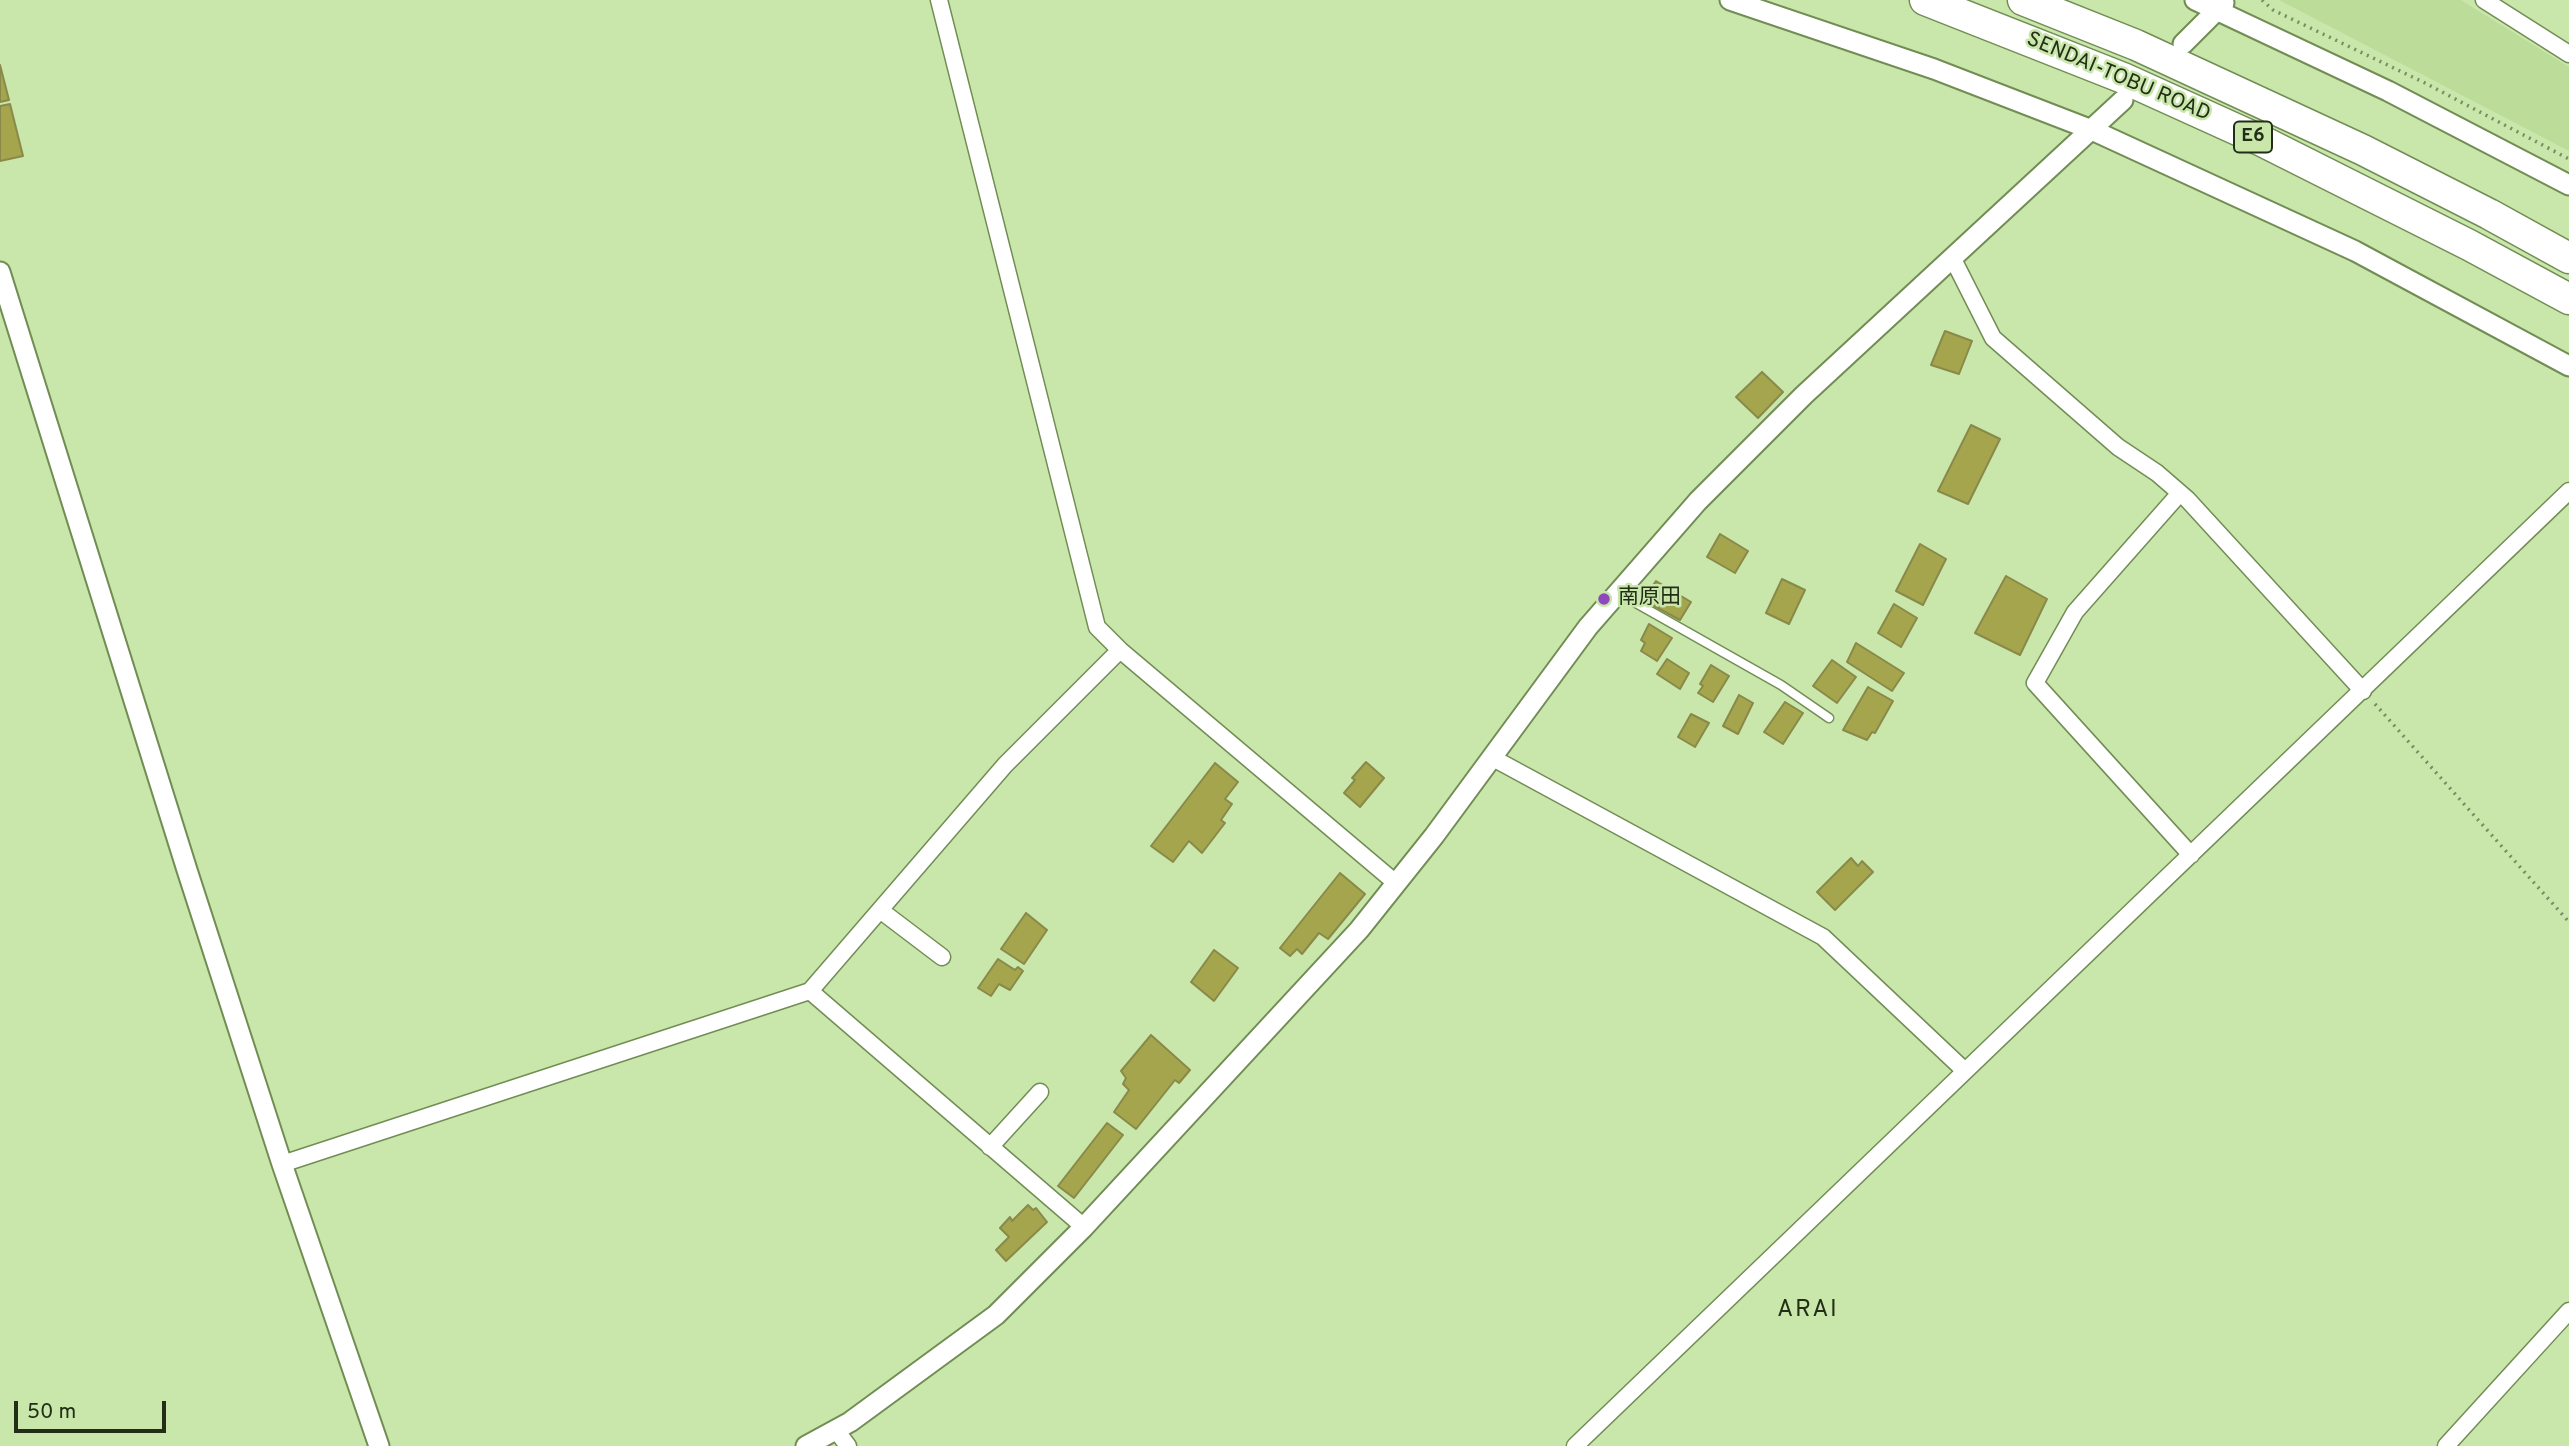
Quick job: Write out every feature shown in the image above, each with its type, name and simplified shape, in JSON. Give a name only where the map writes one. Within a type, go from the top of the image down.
[{"type":"highway","name":"SENDAI-TOBU ROAD","points":[[1925,0],[2123,78],[2262,141],[2469,244],[2569,299]]},
{"type":"highway","name":"SENDAI-TOBU ROAD","points":[[2023,0],[2136,46],[2351,144],[2569,258]]},
{"type":"street","points":[[939,0],[1097,627],[1397,884]]},
{"type":"street","points":[[1730,0],[1934,69],[2092,130],[2355,251],[2569,366]]},
{"type":"street","points":[[2195,0],[2222,5],[2569,185]]},
{"type":"street","points":[[2484,0],[2569,54]]},
{"type":"street","points":[[2183,44],[2222,5]]},
{"type":"street","points":[[806,1446],[850,1422],[996,1315],[1084,1227],[1294,1001],[1397,884],[1581,637],[1698,501],[1752,445],[2123,100]]},
{"type":"street","points":[[1953,259],[1993,338],[2118,447],[2157,473],[2180,493],[2363,691]]},
{"type":"street","points":[[0,272],[187,870],[282,1164],[379,1446]]},
{"type":"street","points":[[1575,1446],[2569,491]]},
{"type":"street","points":[[2180,493],[2075,612],[2035,684],[2192,855]]},
{"type":"street","points":[[282,1164],[810,991],[1005,765],[1121,650]]},
{"type":"street","points":[[1491,757],[1823,937],[1965,1071]]},
{"type":"street","points":[[880,909],[942,957]]},
{"type":"street","points":[[810,991],[1084,1227]]},
{"type":"street","points":[[990,1147],[1041,1092]]},
{"type":"street","points":[[2446,1446],[2569,1311]]},
{"type":"street","points":[[836,1430],[848,1446]]},
{"type":"lane","points":[[1617,593],[1781,685],[1829,718]]},
{"type":"path","points":[[2262,0],[2268,8],[2436,89],[2569,159]]},
{"type":"path","points":[[2363,691],[2569,922]]},
{"type":"shaded area","points":[[2279,0],[2461,0],[2569,67],[2569,151]]},
{"type":"building","points":[[0,65],[9,100],[0,102]]},
{"type":"building","points":[[10,104],[23,156],[0,161],[0,106]]},
{"type":"building","points":[[1945,331],[1972,341],[1959,374],[1931,365]]},
{"type":"building","points":[[1762,372],[1783,392],[1758,418],[1736,397]]},
{"type":"building","points":[[1971,425],[2000,439],[1968,504],[1938,491]]},
{"type":"building","points":[[1720,534],[1748,551],[1735,573],[1707,557]]},
{"type":"building","points":[[1920,544],[1946,559],[1923,605],[1896,591]]},
{"type":"building","points":[[2006,576],[2047,599],[2020,655],[1975,633]]},
{"type":"building","points":[[1782,579],[1805,590],[1789,624],[1766,613]]},
{"type":"building","points":[[1656,581],[1691,602],[1680,620],[1643,600]]},
{"type":"building","points":[[1894,604],[1917,618],[1901,647],[1878,633]]},
{"type":"building","points":[[1649,624],[1672,638],[1657,661],[1641,651],[1645,643],[1641,640]]},
{"type":"building","points":[[1856,643],[1904,673],[1892,691],[1847,662]]},
{"type":"building","points":[[1667,659],[1689,673],[1680,689],[1657,674]]},
{"type":"building","points":[[1832,660],[1856,677],[1837,703],[1813,686]]},
{"type":"building","points":[[1711,665],[1729,676],[1713,702],[1698,693]]},
{"type":"building","points":[[1868,687],[1893,701],[1875,733],[1872,732],[1867,740],[1843,730]]},
{"type":"building","points":[[1739,695],[1753,703],[1738,734],[1723,726]]},
{"type":"building","points":[[1785,702],[1803,713],[1783,744],[1764,732]]},
{"type":"building","points":[[1691,714],[1709,723],[1695,747],[1678,737]]},
{"type":"building","points":[[1366,762],[1384,778],[1360,807],[1344,793],[1355,780],[1352,778]]},
{"type":"building","points":[[1215,763],[1238,782],[1225,799],[1232,804],[1221,820],[1225,823],[1202,853],[1189,841],[1173,862],[1151,846]]},
{"type":"building","points":[[1851,858],[1858,866],[1862,861],[1873,872],[1835,910],[1817,892]]},
{"type":"building","points":[[1340,873],[1365,894],[1328,939],[1319,933],[1302,954],[1297,949],[1290,956],[1280,948]]},
{"type":"building","points":[[1026,913],[1047,930],[1024,964],[1001,949]]},
{"type":"building","points":[[1214,950],[1238,968],[1214,1001],[1191,982]]},
{"type":"building","points":[[998,959],[1015,970],[1018,967],[1023,971],[1010,990],[999,984],[991,996],[978,988]]},
{"type":"building","points":[[1151,1035],[1190,1070],[1179,1083],[1175,1080],[1136,1129],[1114,1112],[1129,1090],[1123,1084],[1126,1078],[1121,1071]]},
{"type":"building","points":[[1107,1123],[1123,1135],[1074,1198],[1058,1186]]},
{"type":"building","points":[[1028,1205],[1033,1210],[1036,1208],[1047,1222],[1006,1261],[996,1250],[1009,1237],[1000,1228],[1010,1217],[1012,1221]]},
{"type":"place","name":"南原田","points":[[1604,599]]},
{"type":"district","name":"ARAI","points":[[1808,1311]]}]
